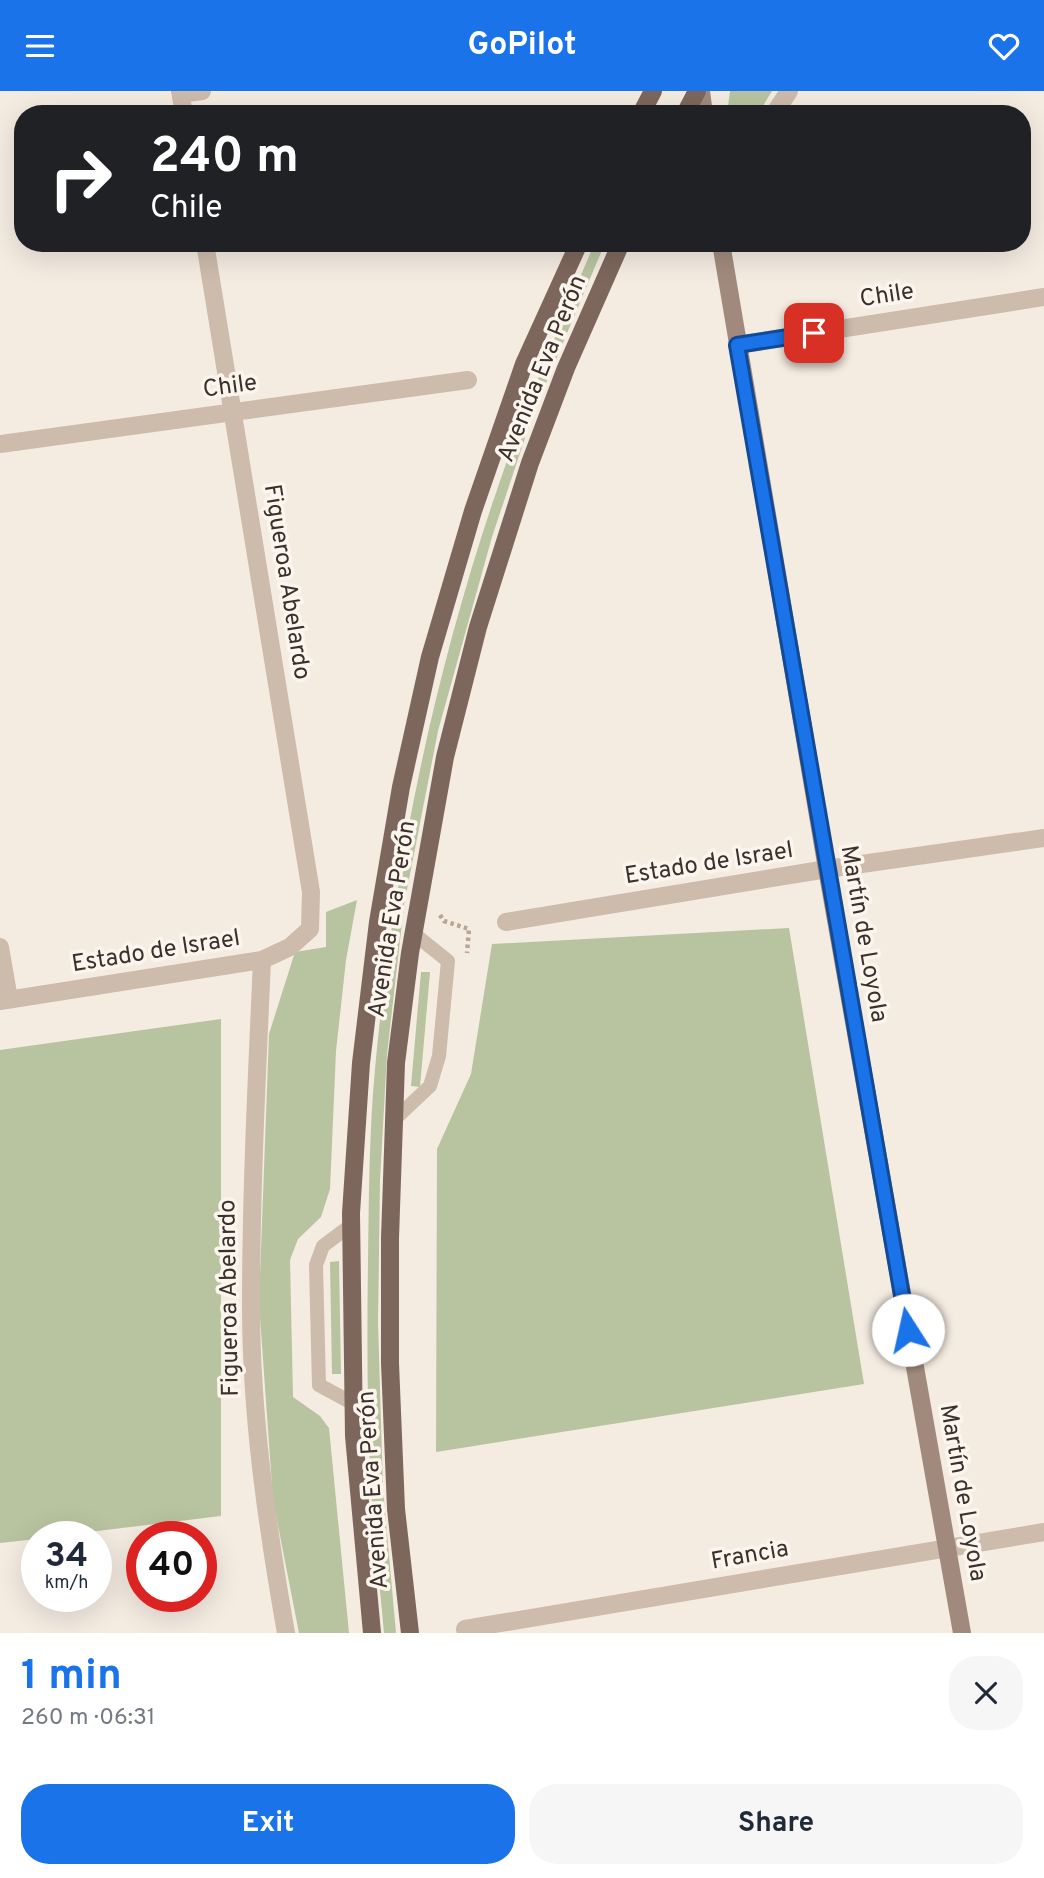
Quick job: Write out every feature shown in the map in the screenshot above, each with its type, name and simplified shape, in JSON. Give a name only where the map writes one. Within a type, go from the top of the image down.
[{"type":"main road","name":"Avenida Eva Perón","points":[[372,1633],[354,1404],[351,1224],[361,1063],[378,922],[401,787],[430,657],[473,511],[524,364],[575,252]]},
{"type":"main road","name":"Avenida Eva Perón","points":[[410,1633],[396,1509],[390,1363],[390,1238],[396,1063],[413,933],[445,757],[478,627],[530,463],[566,367],[617,252]]},
{"type":"street","points":[[180,93],[202,91]]},
{"type":"street","name":"Figueroa Abelardo","points":[[206,252],[312,892],[310,929]]},
{"type":"street","name":"Martín de Loyola","points":[[722,252],[827,869],[962,1633]]},
{"type":"street","name":"Chile","points":[[737,345],[1044,297]]},
{"type":"street","name":"Chile","points":[[0,444],[468,380]]},
{"type":"street","name":"Estado de Israel","points":[[506,922],[827,869],[1044,838]]},
{"type":"street","name":"Estado de Israel","points":[[5,1000],[262,960],[290,947],[310,929]]},
{"type":"street","points":[[0,947],[5,1000]]},
{"type":"street","name":"Figueroa Abelardo","points":[[262,960],[254,1125],[251,1307],[256,1422],[267,1522],[286,1633]]},
{"type":"street","name":"Francia","points":[[465,1629],[1044,1532]]},
{"type":"lane","points":[[394,1120],[430,1086],[439,1056],[448,961],[413,933]]},
{"type":"lane","points":[[351,1224],[323,1247],[316,1265],[318,1385],[354,1404]]},
{"type":"path","points":[[438,912],[444,921],[469,929],[466,963]]},
{"type":"green space","points":[[730,91],[772,91],[763,105],[728,105]]},
{"type":"green space","points":[[591,252],[601,252],[533,414],[492,537],[438,731],[404,905],[387,1055],[380,1180],[378,1323],[383,1489],[396,1633],[384,1633],[372,1509],[367,1319],[372,1117],[385,975],[416,788],[461,604],[489,513],[556,335]]},
{"type":"green space","points":[[357,900],[346,960],[336,1051],[330,1189],[321,1217],[298,1239],[290,1260],[293,1397],[320,1416],[329,1428],[349,1633],[299,1633],[273,1500],[259,1303],[269,1034],[295,952],[326,947],[326,912]]},
{"type":"green space","points":[[789,928],[864,1384],[436,1452],[437,1149],[471,1074],[492,944]]},
{"type":"green space","points":[[421,972],[430,972],[420,1087],[411,1086]]},
{"type":"green space","points":[[221,1019],[221,1516],[180,1521],[126,1521],[126,1528],[112,1529],[112,1521],[21,1521],[21,1541],[0,1543],[0,1050]]},
{"type":"green space","points":[[339,1261],[341,1374],[332,1374],[330,1262]]},
{"type":"route","points":[[814,333],[737,345],[908,1330]]}]
